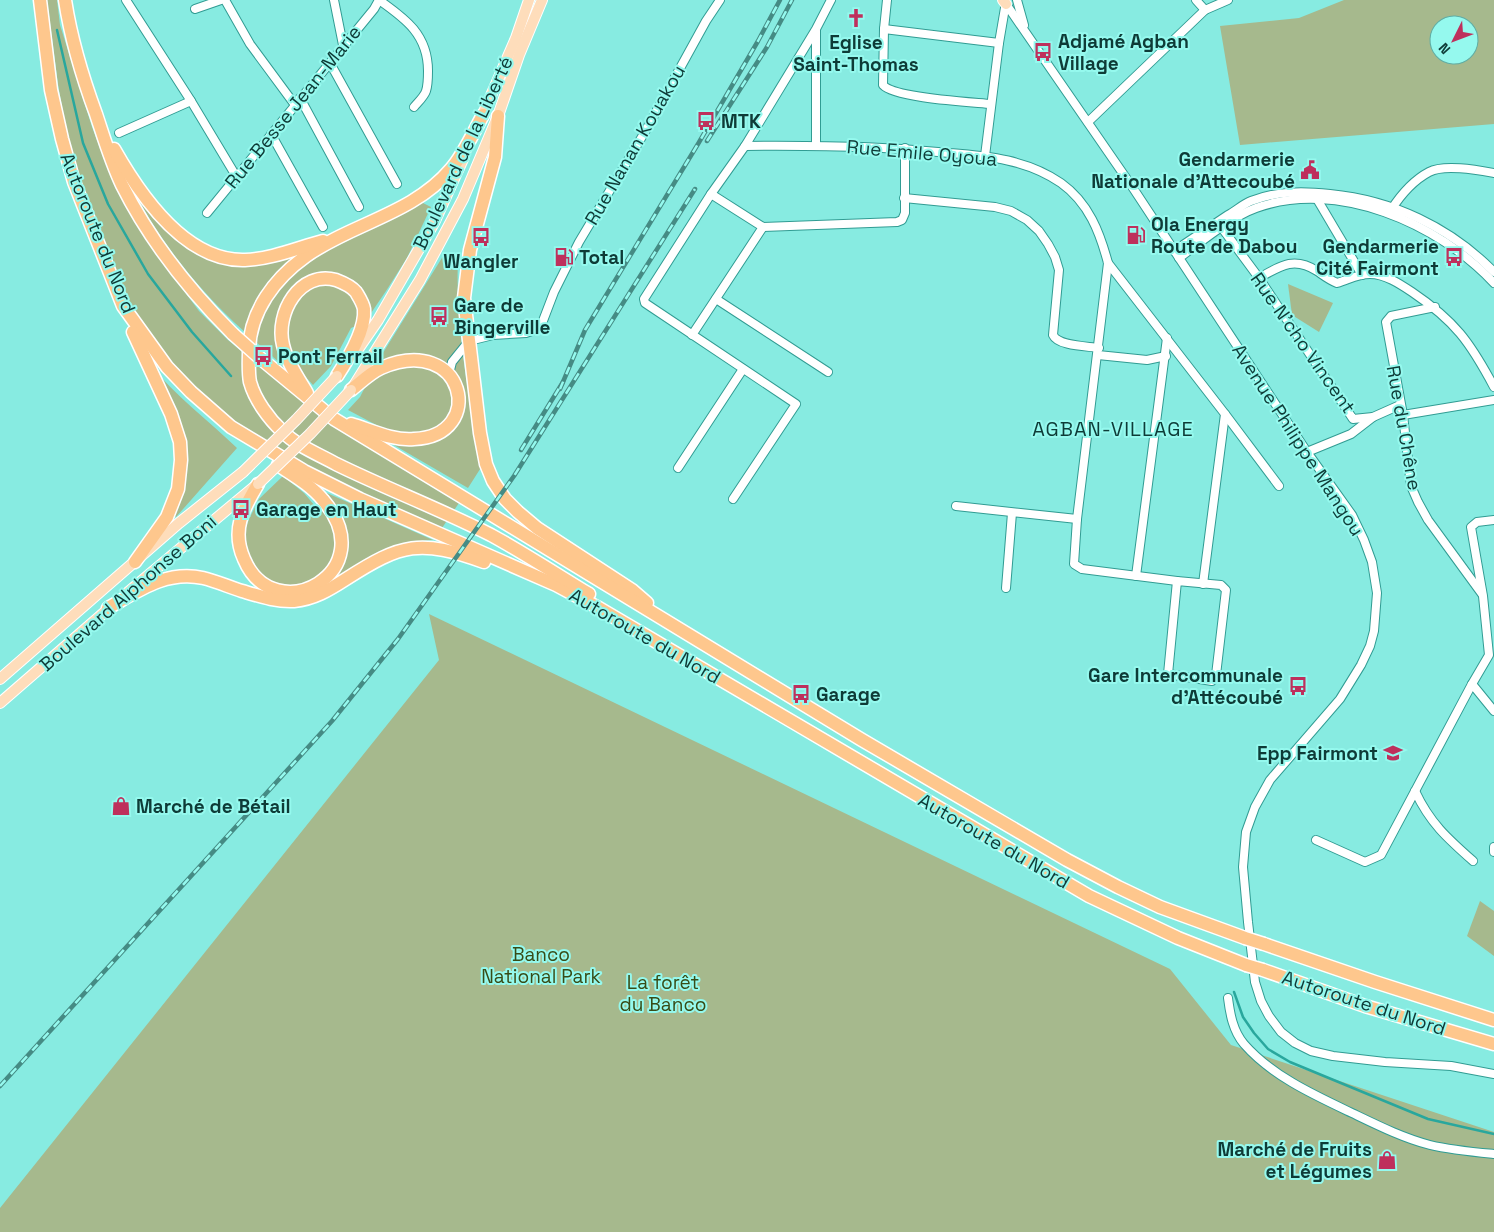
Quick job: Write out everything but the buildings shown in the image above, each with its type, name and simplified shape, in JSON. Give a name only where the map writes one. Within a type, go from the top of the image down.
[{"type":"highway","name":"Autoroute du Nord","points":[[40,0],[51,90],[62,139],[81,200],[123,306],[167,367],[191,392],[231,427],[304,471],[360,499],[556,585],[597,607],[1089,896],[1145,924],[1246,965],[1364,1006],[1494,1044]]},
{"type":"highway","name":"Autoroute du Nord","points":[[65,0],[79,67],[100,126],[122,184],[155,241],[205,307],[260,358],[334,420],[862,740],[1118,887],[1160,907],[1245,938],[1494,1020]]},
{"type":"highway","points":[[483,115],[458,160],[423,195],[406,206],[337,238],[305,257],[287,272],[268,294],[253,322],[249,347],[250,382],[257,399],[282,431],[303,447],[350,471],[491,535],[600,601],[696,664]]},
{"type":"highway","points":[[498,116],[496,156],[470,250],[466,279],[465,311],[480,433],[486,464],[493,481],[505,499],[536,528],[632,590],[667,622]]},
{"type":"highway","points":[[100,126],[149,202],[179,234],[194,245],[212,254],[226,259],[262,258],[337,238]]},
{"type":"highway","points":[[314,404],[288,359],[283,345],[281,325],[283,313],[294,296],[312,282],[322,279],[343,282],[353,288],[360,298],[364,309],[360,333],[348,360],[338,376]]},
{"type":"highway","points":[[123,306],[171,414],[180,442],[181,460],[178,489],[170,510],[135,562]]},
{"type":"highway","points":[[334,420],[400,439],[420,439],[437,434],[453,421],[459,405],[457,386],[449,374],[436,364],[424,360],[409,361],[380,368],[351,390]]},
{"type":"highway","points":[[231,427],[249,446],[323,499],[333,514],[342,540],[341,554],[335,567],[327,577],[314,586],[299,591],[273,588],[260,582],[246,564],[238,541],[241,516],[258,484]]},
{"type":"highway","points":[[108,608],[160,580],[184,576],[203,578],[274,600],[292,601],[309,599],[323,594],[384,556],[416,547],[444,549],[493,565],[511,565]]},
{"type":"main road","name":"Boulevard de la Liberté","points":[[243,472],[338,376],[378,320],[434,223],[516,38],[529,0]]},
{"type":"main road","name":"Boulevard Alphonse Boni","points":[[0,704],[108,608],[258,484],[310,434],[351,390],[389,331],[445,236],[463,199],[498,116],[519,55],[542,0]]},
{"type":"main road","name":"Boulevard Alphonse Boni","points":[[0,679],[179,523],[243,472]]},
{"type":"street","points":[[126,0],[236,176]]},
{"type":"street","points":[[195,9],[221,0]]},
{"type":"street","points":[[225,0],[250,44],[295,105]]},
{"type":"street","points":[[334,0],[343,45]]},
{"type":"street","points":[[379,0],[413,26],[421,38],[428,61],[428,80],[426,91],[414,107]]},
{"type":"street","name":"Rue Besse Jean-Marie","points":[[207,214],[236,176],[374,9],[379,0]]},
{"type":"street","name":"Rue Nanan Kouakou","points":[[470,341],[492,335],[526,333],[541,326],[554,292],[579,242],[642,138],[706,21],[720,0]]},
{"type":"street","points":[[733,499],[796,404],[644,301],[711,194],[745,146],[816,29],[831,0]]},
{"type":"street","points":[[887,0],[884,29],[883,85],[886,88],[906,94],[991,104]]},
{"type":"street","name":"Avenue Philippe Mangou","points":[[1017,0],[1025,30]]},
{"type":"street","points":[[1196,0],[1204,10]]},
{"type":"street","points":[[1088,122],[1204,10],[1228,0]]},
{"type":"street","points":[[985,156],[1005,1]]},
{"type":"street","name":"Avenue Philippe Mangou","points":[[1005,1],[1177,254],[1307,452],[1352,515],[1372,562],[1375,577],[1376,609],[1370,646],[1361,665],[1340,699],[1270,780],[1255,807],[1246,832],[1243,867],[1255,982],[1261,1001],[1281,1032],[1295,1043],[1311,1051],[1370,1061],[1451,1066],[1494,1074]]},
{"type":"street","points":[[816,29],[816,146]]},
{"type":"street","points":[[884,29],[999,43]]},
{"type":"street","points":[[330,63],[397,184]]},
{"type":"street","points":[[300,98],[359,207]]},
{"type":"street","points":[[119,133],[190,101]]},
{"type":"street","points":[[271,134],[323,227]]},
{"type":"street","name":"Rue Emile Oyoua","points":[[745,146],[905,148],[985,156],[1017,162],[1040,171],[1062,184],[1078,199],[1090,214],[1101,237],[1108,264],[1076,519],[1074,560],[1077,567],[1082,569],[1221,586],[1226,590],[1216,675],[1212,681],[1168,674],[1177,581]]},
{"type":"street","points":[[711,194],[763,227],[897,222],[902,220],[905,213],[905,148]]},
{"type":"street","points":[[1388,214],[1414,182],[1430,171],[1448,168],[1494,173]]},
{"type":"street","points":[[1177,254],[1249,202],[1286,192],[1311,192],[1346,195],[1393,206],[1440,229],[1478,256],[1494,272]]},
{"type":"street","points":[[904,198],[995,207],[1011,211],[1027,220],[1039,231],[1048,244],[1059,270],[1054,338],[1061,343],[1147,360],[1166,356]]},
{"type":"street","points":[[1177,254],[1253,209],[1286,201],[1317,199],[1349,204],[1388,214],[1411,223],[1445,241],[1466,257],[1494,283]]},
{"type":"street","points":[[1317,199],[1362,275]]},
{"type":"street","points":[[692,335],[763,227]]},
{"type":"street","name":"Rue N'cho Vincent","points":[[1222,228],[1259,278],[1353,418],[1373,417]]},
{"type":"street","points":[[1259,278],[1287,264],[1295,263],[1305,264],[1337,283],[1362,275],[1379,275],[1393,280],[1435,308],[1460,332],[1478,358],[1494,388]]},
{"type":"street","points":[[1108,264],[1226,414],[1279,486]]},
{"type":"street","points":[[716,299],[828,372]]},
{"type":"street","name":"Rue du Chêne","points":[[1435,308],[1391,316],[1386,322],[1402,415],[1411,486],[1428,520],[1483,596]]},
{"type":"street","points":[[1136,576],[1167,338]]},
{"type":"street","points":[[449,374],[452,362],[470,341]]},
{"type":"street","points":[[678,468],[743,369]]},
{"type":"street","points":[[1402,415],[1494,400]]},
{"type":"street","points":[[1307,452],[1351,434],[1373,417],[1400,405]]},
{"type":"street","points":[[1203,584],[1226,414]]},
{"type":"street","points":[[956,506],[1076,519]]},
{"type":"street","points":[[1006,588],[1012,513]]},
{"type":"street","points":[[1316,840],[1365,862],[1380,857],[1472,684],[1492,657],[1471,527],[1477,522],[1494,520]]},
{"type":"street","points":[[1472,684],[1494,711]]},
{"type":"street","points":[[1415,791],[1423,808],[1435,825],[1473,861]]},
{"type":"street","points":[[1494,847],[1494,852]]},
{"type":"street","points":[[1228,998],[1231,1018],[1243,1042],[1261,1061],[1282,1076],[1313,1094],[1382,1128],[1422,1142],[1494,1154]]},
{"type":"green space","points":[[47,0],[57,0],[60,25],[92,127],[105,161],[133,217],[150,245],[199,311],[228,340],[332,425],[459,503],[442,528],[362,496],[243,429],[218,410],[170,365],[134,311],[101,238],[80,181],[67,136]]},
{"type":"green space","points":[[1344,0],[1494,0],[1494,124],[1240,145],[1220,26],[1299,18]]},
{"type":"green space","points":[[132,187],[226,264],[344,241],[410,210],[421,202],[431,207],[407,258],[386,291],[365,322],[351,328],[331,366],[313,385],[303,374],[294,376],[212,300],[168,246],[149,218]]},
{"type":"green space","points":[[445,253],[458,258],[459,310],[464,363],[482,466],[468,488],[387,441],[384,429],[348,410],[360,397],[381,356]]},
{"type":"green space","points":[[1288,284],[1333,303],[1319,332],[1292,315]]},
{"type":"green space","points":[[150,364],[181,397],[237,448],[176,517],[174,515],[185,472]]},
{"type":"green space","points":[[283,476],[304,493],[315,506],[327,493],[433,540],[418,541],[393,547],[360,564],[336,580],[322,574],[299,586],[275,584],[262,578],[245,553],[244,532],[259,499]]},
{"type":"green space","name":"La forêt du Banco","points":[[429,614],[1170,969],[1231,1045],[1494,1132],[1494,1232],[0,1232],[0,1208],[439,660]]},
{"type":"green space","points":[[1480,901],[1494,911],[1494,956],[1467,936]]},
{"type":"waterway","points":[[57,30],[83,143],[108,204],[148,274],[192,332],[231,376]]},
{"type":"waterway","points":[[1234,992],[1243,1017],[1254,1033],[1268,1049],[1290,1062],[1428,1119],[1494,1134]]},
{"type":"railway","points":[[560,389],[585,330],[698,144],[780,0]]},
{"type":"railway","points":[[707,141],[767,47],[792,0]]},
{"type":"railway","points":[[0,1086],[332,721],[398,639],[514,476],[695,189]]},
{"type":"railway","points":[[521,450],[563,382]]},
{"type":"place","name":"Eglise Saint-Thomas","points":[[856,18]]},
{"type":"place","name":"Adjamé Agban Village","points":[[1043,52]]},
{"type":"place","name":"MTK","points":[[706,121]]},
{"type":"place","name":"Gendarmerie Nationale d'Attecoubé","points":[[1310,170]]},
{"type":"place","name":"Ola Energy Route de Dabou","points":[[1136,235]]},
{"type":"place","name":"Wangler","points":[[481,237]]},
{"type":"place","name":"Total","points":[[564,257]]},
{"type":"place","name":"Gendarmerie Cité Fairmont","points":[[1454,257]]},
{"type":"place","name":"Gare de Bingerville","points":[[439,316]]},
{"type":"place","name":"Pont Ferrail","points":[[263,356]]},
{"type":"place","name":"Garage en Haut","points":[[241,509]]},
{"type":"place","name":"Gare Intercommunale d'Attécoubé","points":[[1298,686]]},
{"type":"place","name":"Garage","points":[[801,694]]},
{"type":"place","name":"Epp Fairmont","points":[[1393,753]]},
{"type":"place","name":"Marché de Bétail","points":[[121,806]]},
{"type":"place","name":"Marché de Fruits et Légumes","points":[[1387,1160]]},
{"type":"district","name":"AGBAN-VILLAGE","points":[[1113,429]]},
{"type":"park label","name":"Banco National Park","points":[[541,965]]}]
